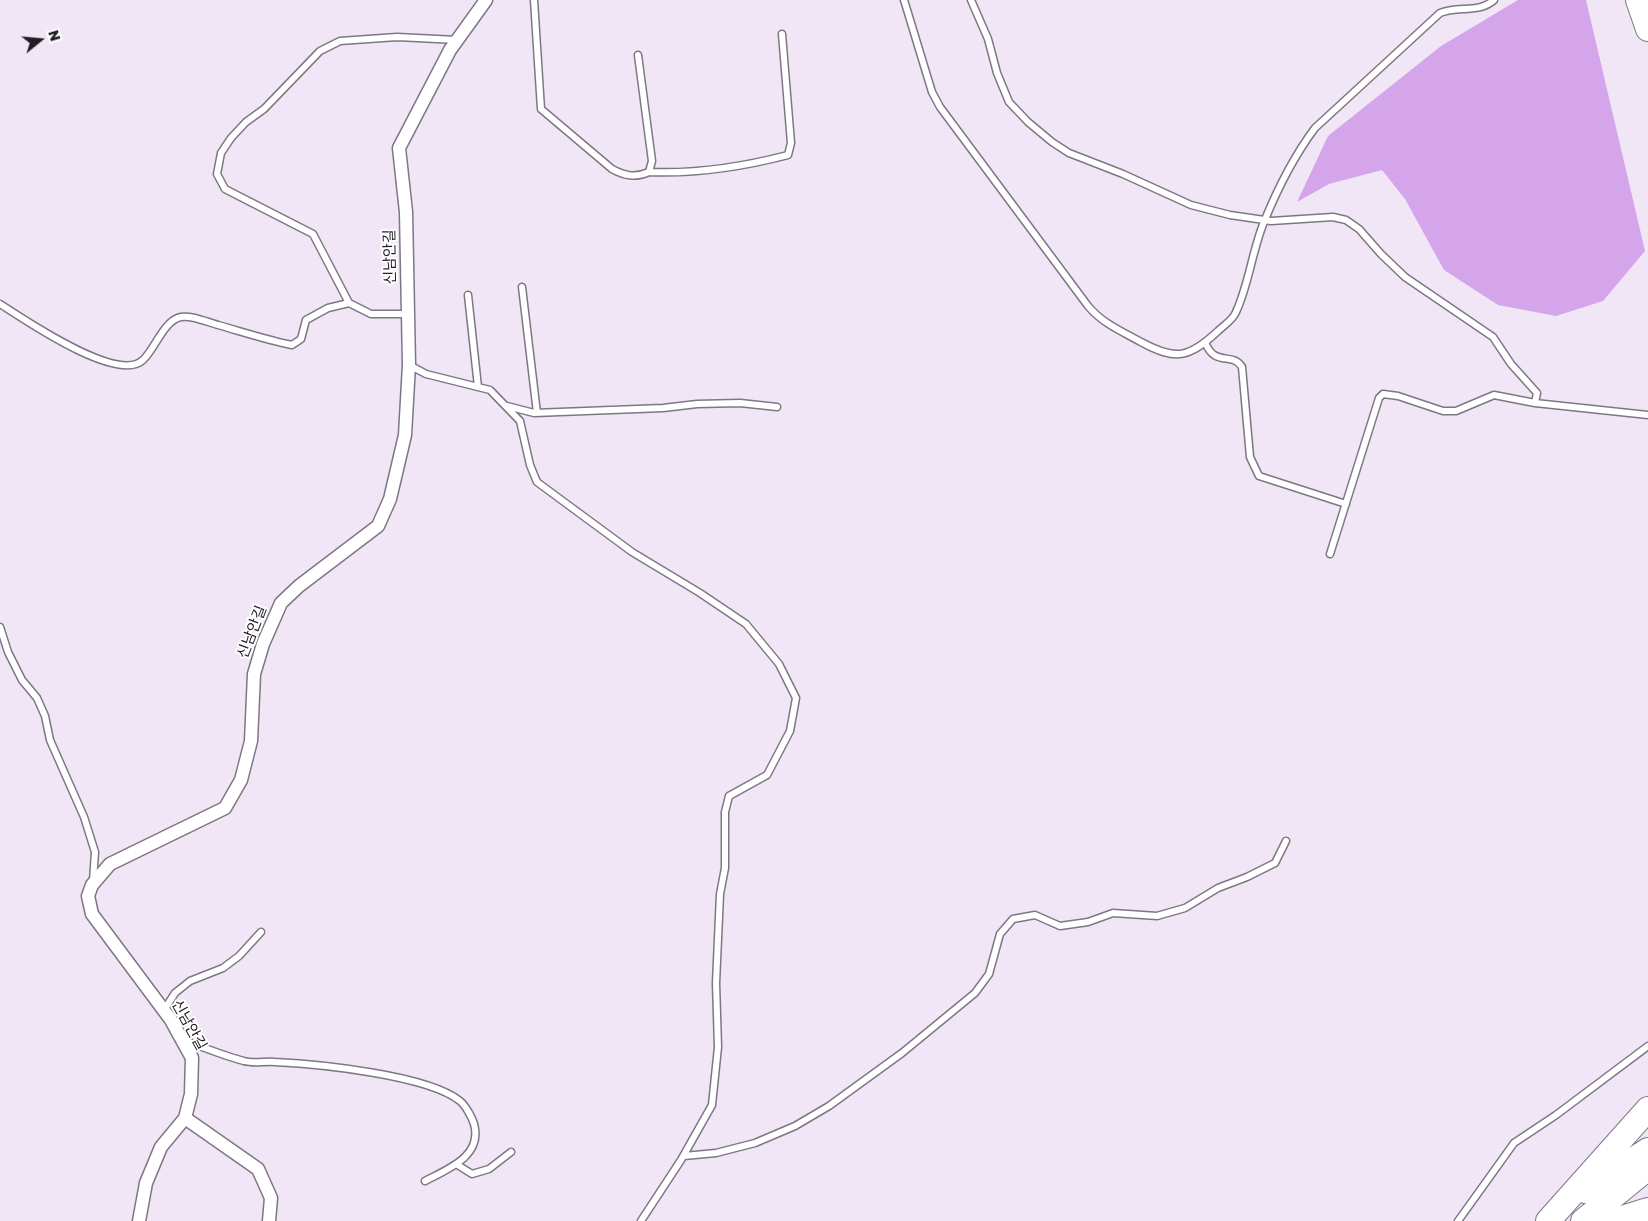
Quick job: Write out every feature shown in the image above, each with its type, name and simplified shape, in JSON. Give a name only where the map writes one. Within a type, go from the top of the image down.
[{"type":"highway","points":[[1638,0],[1648,29]]},
{"type":"highway","points":[[1552,1216],[1648,1109]]},
{"type":"highway","points":[[1552,1216],[1648,1150]]},
{"type":"highway","points":[[1583,1221],[1648,1168]]},
{"type":"highway","points":[[1613,1221],[1648,1210]]},
{"type":"street","name":"신남안길","points":[[139,1221],[146,1183],[161,1147],[185,1118],[190,1094],[192,1058],[164,1010],[92,914],[88,896],[92,885],[110,864],[224,808],[241,780],[251,741],[254,674],[263,644],[281,603],[299,586],[378,526],[390,499],[405,435],[409,365],[406,212],[400,148],[457,40],[486,0]]},
{"type":"street","points":[[185,1118],[258,1169],[271,1198],[269,1221]]},
{"type":"lane","points":[[534,0],[541,109],[612,169],[624,176],[639,176],[649,172],[672,173],[722,169],[788,155],[791,143],[782,34]]},
{"type":"lane","points":[[904,0],[932,92],[940,106],[1098,317],[1159,352],[1184,354],[1206,342],[1236,313],[1245,290],[1253,253],[1265,220],[1302,146],[1315,128],[1440,13],[1452,9],[1484,8],[1494,0]]},
{"type":"lane","points":[[971,0],[988,39],[997,73],[1009,102],[1044,136],[1069,153],[1123,174],[1190,205],[1230,215],[1281,222],[1333,217],[1353,224],[1405,277],[1493,337],[1511,364],[1537,393],[1534,403]]},
{"type":"lane","points":[[408,314],[371,314],[349,303],[313,234],[225,189],[217,174],[221,153],[230,138],[246,122],[264,109],[320,51],[340,41],[397,36],[457,40]]},
{"type":"lane","points":[[638,55],[652,161],[649,172]]},
{"type":"lane","points":[[522,287],[538,413]]},
{"type":"lane","points":[[468,295],[478,387]]},
{"type":"lane","points":[[0,304],[53,338],[108,362],[131,367],[143,360],[169,324],[180,317],[195,319],[271,341],[292,345],[301,339],[306,320],[328,308],[349,303]]},
{"type":"lane","points":[[1206,342],[1209,353],[1214,357],[1235,361],[1242,367],[1250,457],[1259,476],[1346,504]]},
{"type":"lane","points":[[409,365],[426,374],[490,390],[520,421],[530,465],[537,482],[632,552],[700,593],[746,624],[779,664],[796,698],[790,731],[767,775],[729,796],[725,812],[725,868],[720,894],[716,983],[718,1047],[712,1105],[684,1156],[641,1221]]},
{"type":"lane","points":[[1330,554],[1379,398],[1382,394],[1398,396],[1451,412],[1494,395],[1534,403],[1648,414]]},
{"type":"lane","points":[[506,405],[538,413],[723,404],[777,407]]},
{"type":"lane","points":[[0,627],[8,652],[22,680],[37,698],[45,716],[50,740],[84,817],[95,852],[92,885]]},
{"type":"lane","points":[[684,1156],[716,1153],[755,1142],[795,1126],[829,1106],[902,1053],[975,993],[988,974],[1000,934],[1013,919],[1035,915],[1060,926],[1088,922],[1113,913],[1157,916],[1185,908],[1218,888],[1247,877],[1275,863],[1286,842]]},
{"type":"lane","points":[[164,1010],[176,993],[190,981],[222,968],[239,956],[261,932]]},
{"type":"lane","points":[[182,1039],[246,1062],[275,1062],[384,1075],[438,1089],[461,1102],[473,1121],[476,1135],[474,1148],[456,1164],[425,1181]]},
{"type":"lane","points":[[1458,1221],[1514,1143],[1556,1115],[1648,1046]]},
{"type":"lane","points":[[456,1164],[472,1174],[489,1169],[511,1152]]},
{"type":"shaded area","points":[[1518,0],[1586,0],[1645,251],[1603,301],[1556,316],[1498,305],[1444,270],[1405,199],[1382,170],[1329,184],[1297,202],[1328,136],[1441,46]]}]
